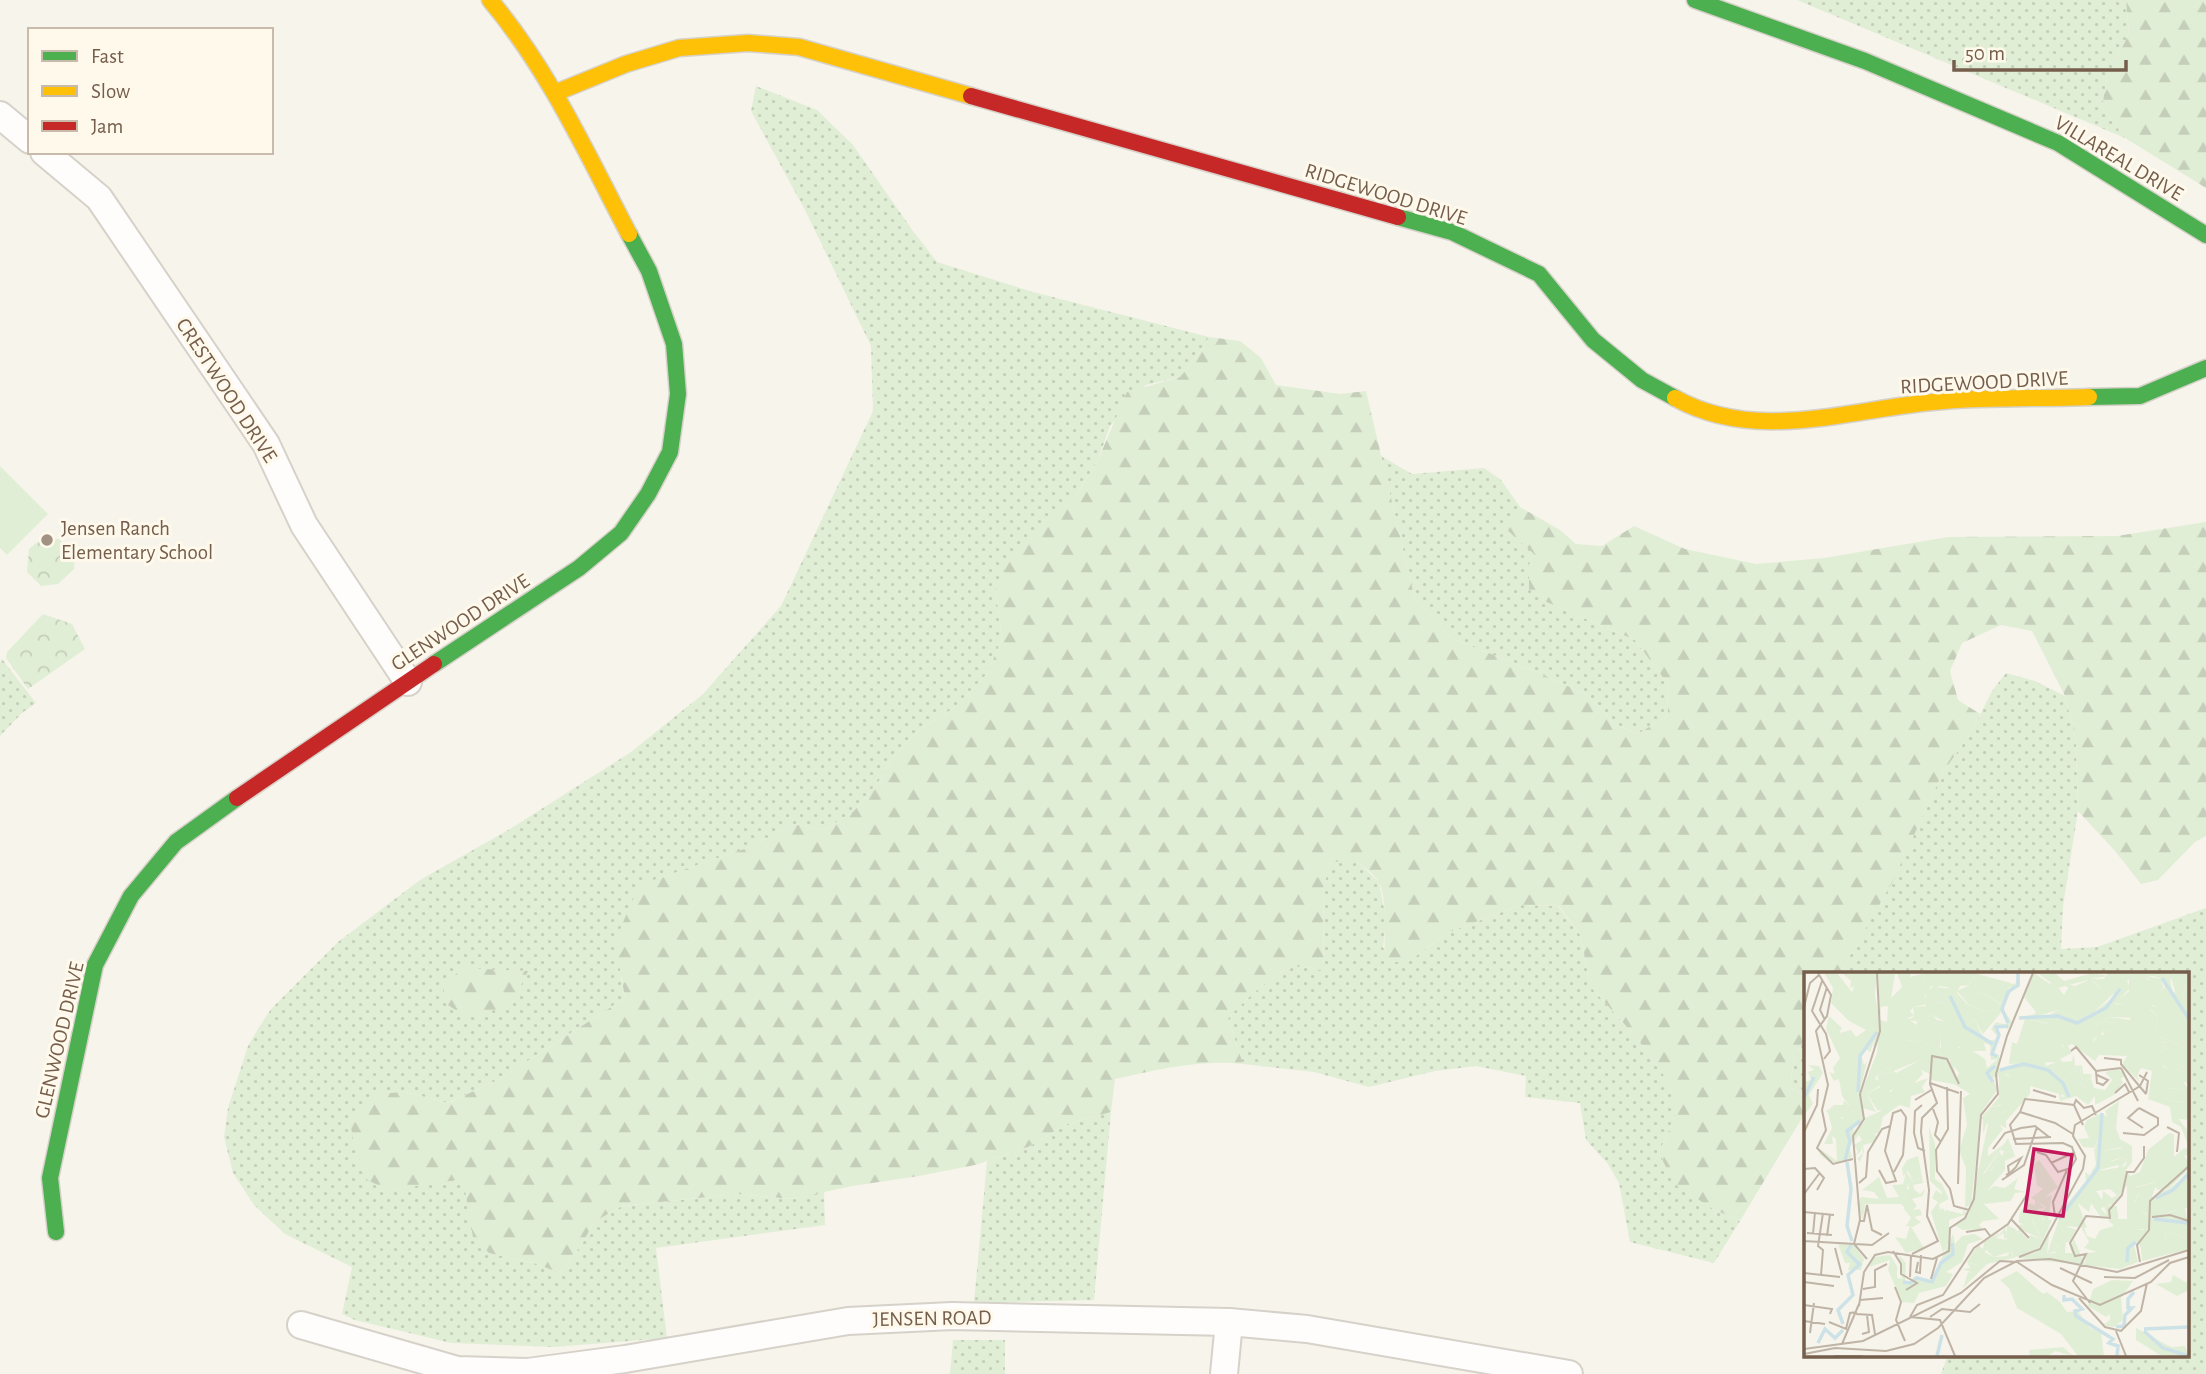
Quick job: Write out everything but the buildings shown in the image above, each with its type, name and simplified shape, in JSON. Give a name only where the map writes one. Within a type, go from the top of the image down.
[{"type":"street","name":"GLENWOOD DRIVE","points":[[56,1232],[50,1178],[71,1071],[95,965],[131,896],[176,842],[290,760],[568,576],[621,533],[648,494],[670,452],[678,394],[674,344],[649,271],[555,93],[490,0]]},
{"type":"street","name":"VILLAREAL DRIVE","points":[[1695,0],[1865,61],[2058,143],[2206,235]]},
{"type":"street","name":"RIDGEWOOD DRIVE","points":[[555,93],[626,64],[679,48],[748,43],[799,47],[1452,232],[1539,274],[1593,340],[1642,380],[1691,407],[1743,420],[1792,422],[1943,401],[2140,396],[2206,368]]},
{"type":"street","points":[[0,115],[28,138]]},
{"type":"street","name":"CRESTWOOD DRIVE","points":[[46,154],[99,198],[266,444],[304,525],[408,682]]},
{"type":"street","name":"JENSEN ROAD","points":[[301,1325],[457,1370],[528,1372],[848,1321],[952,1316],[1229,1322],[1307,1329],[1569,1374]]},
{"type":"street","points":[[1224,1374],[1229,1322]]},
{"type":"green space","points":[[1797,0],[2126,0],[2129,34],[2107,77],[2102,107],[2125,138]]},
{"type":"green space","points":[[2126,0],[2206,0],[2206,188],[2125,138],[2102,107],[2107,77],[2129,34]]},
{"type":"green space","points":[[756,86],[817,110],[853,145],[937,262],[1033,292],[1209,337],[1180,377],[1146,385],[1110,426],[1098,460],[1074,499],[1045,526],[995,585],[1002,639],[987,674],[954,708],[919,730],[893,757],[883,776],[854,811],[824,830],[794,824],[750,847],[640,885],[621,978],[625,998],[500,1079],[448,1103],[405,1092],[389,1190],[463,1178],[489,1253],[534,1263],[560,1273],[582,1244],[594,1222],[622,1206],[737,1194],[793,1199],[824,1191],[825,1225],[656,1248],[667,1338],[554,1347],[451,1343],[355,1320],[342,1314],[352,1267],[285,1234],[254,1205],[233,1173],[224,1137],[228,1108],[248,1046],[271,1009],[338,942],[420,880],[510,829],[631,752],[703,694],[781,606],[873,411],[871,346],[806,212],[751,111]]},
{"type":"green space","points":[[1209,337],[1240,341],[1261,358],[1276,385],[1340,394],[1366,391],[1415,600],[1453,639],[1586,694],[1615,724],[1638,734],[1668,715],[1667,683],[1635,640],[1542,600],[1529,589],[1529,565],[1534,554],[1506,529],[1520,507],[1560,530],[1576,544],[1602,546],[1634,526],[1685,549],[1756,564],[1824,558],[1948,537],[2117,536],[2206,522],[2206,836],[2195,842],[2158,880],[2141,884],[2078,811],[2076,739],[2065,696],[2032,631],[2001,625],[1962,643],[1950,671],[1958,700],[1980,714],[1973,729],[1942,774],[1892,883],[1841,972],[1804,972],[1804,1040],[1794,1059],[1790,1087],[1804,1095],[1804,1115],[1740,1221],[1713,1209],[1673,1183],[1659,1152],[1678,1111],[1668,1081],[1636,1037],[1590,986],[1581,936],[1559,906],[1520,905],[1447,933],[1412,959],[1386,964],[1381,888],[1376,878],[1357,861],[1330,862],[1323,890],[1324,971],[1296,967],[1279,973],[1228,1018],[1243,1064],[1195,1064],[1115,1079],[1111,1112],[1067,1124],[1028,1147],[975,1165],[793,1199],[737,1194],[622,1206],[594,1222],[582,1244],[560,1273],[534,1263],[489,1253],[473,1237],[463,1179],[389,1190],[367,1180],[354,1145],[349,1115],[376,1094],[405,1092],[448,1103],[500,1079],[625,998],[615,941],[639,885],[750,847],[794,824],[824,830],[854,811],[883,776],[893,757],[919,730],[954,708],[987,674],[1002,639],[995,585],[1013,554],[1074,499],[1098,460],[1127,392],[1180,377]]},
{"type":"green space","points":[[1381,456],[1412,474],[1484,468],[1501,480],[1520,507],[1507,529],[1534,554],[1529,565],[1542,600],[1635,640],[1667,683],[1668,715],[1638,734],[1615,724],[1586,694],[1453,639],[1415,600]]},
{"type":"green space","points":[[0,466],[48,514],[7,555],[0,548]]},
{"type":"green space","points":[[41,539],[59,539],[75,554],[74,569],[58,584],[41,586],[27,572],[29,549]]},
{"type":"green space","points":[[43,614],[72,624],[85,649],[28,689],[6,658],[7,652]]},
{"type":"green space","points":[[2,659],[36,703],[0,736],[0,662]]},
{"type":"green space","points":[[2006,673],[2035,681],[2065,696],[2076,739],[2078,811],[2063,906],[2061,949],[2097,947],[2206,908],[2206,1374],[1941,1374],[1948,1356],[2188,1356],[2188,972],[1841,972],[1891,883],[1942,774],[1973,729],[1992,691]]},
{"type":"green space","points":[[1330,861],[1357,861],[1379,882],[1386,919],[1383,948],[1412,959],[1447,933],[1520,905],[1558,906],[1581,936],[1590,986],[1636,1037],[1668,1081],[1678,1111],[1659,1152],[1713,1209],[1740,1221],[1714,1263],[1630,1242],[1619,1183],[1608,1164],[1586,1140],[1580,1103],[1525,1097],[1526,1076],[1476,1066],[1435,1071],[1369,1087],[1314,1072],[1243,1064],[1228,1018],[1279,973],[1296,967],[1324,970],[1323,890]]},
{"type":"green space","points":[[463,968],[528,971],[517,992],[506,1004],[467,1017],[446,1004],[443,985]]},
{"type":"green space","points":[[1804,1040],[1804,1095],[1790,1087],[1794,1059]]},
{"type":"green space","points":[[1111,1112],[1094,1300],[974,1303],[987,1161],[1028,1147],[1067,1124]]},
{"type":"green space","points":[[953,1340],[1005,1340],[1005,1374],[950,1374]]},
{"type":"traffic: fast","points":[[1695,0],[1865,61],[2058,143],[2206,235]]},
{"type":"traffic: fast","points":[[1398,217],[1452,232],[1539,274],[1593,340],[1642,380],[1675,398]]},
{"type":"traffic: fast","points":[[434,664],[579,568],[621,533],[648,494],[670,452],[678,394],[674,344],[649,271],[629,234]]},
{"type":"traffic: fast","points":[[2089,397],[2140,396],[2206,368]]},
{"type":"traffic: fast","points":[[56,1232],[50,1178],[95,965],[131,896],[176,842],[237,798]]},
{"type":"traffic: slow","points":[[490,0],[549,84],[629,234]]},
{"type":"traffic: slow","points":[[555,93],[626,64],[679,48],[748,43],[799,47],[971,96]]},
{"type":"traffic: slow","points":[[1675,398],[1707,412],[1740,419],[1774,421],[1944,401],[2089,397]]},
{"type":"traffic: jam","points":[[971,96],[1398,217]]},
{"type":"traffic: jam","points":[[237,798],[434,664]]},
{"type":"place","name":"Jensen Ranch Elementary School","points":[[47,540]]}]
